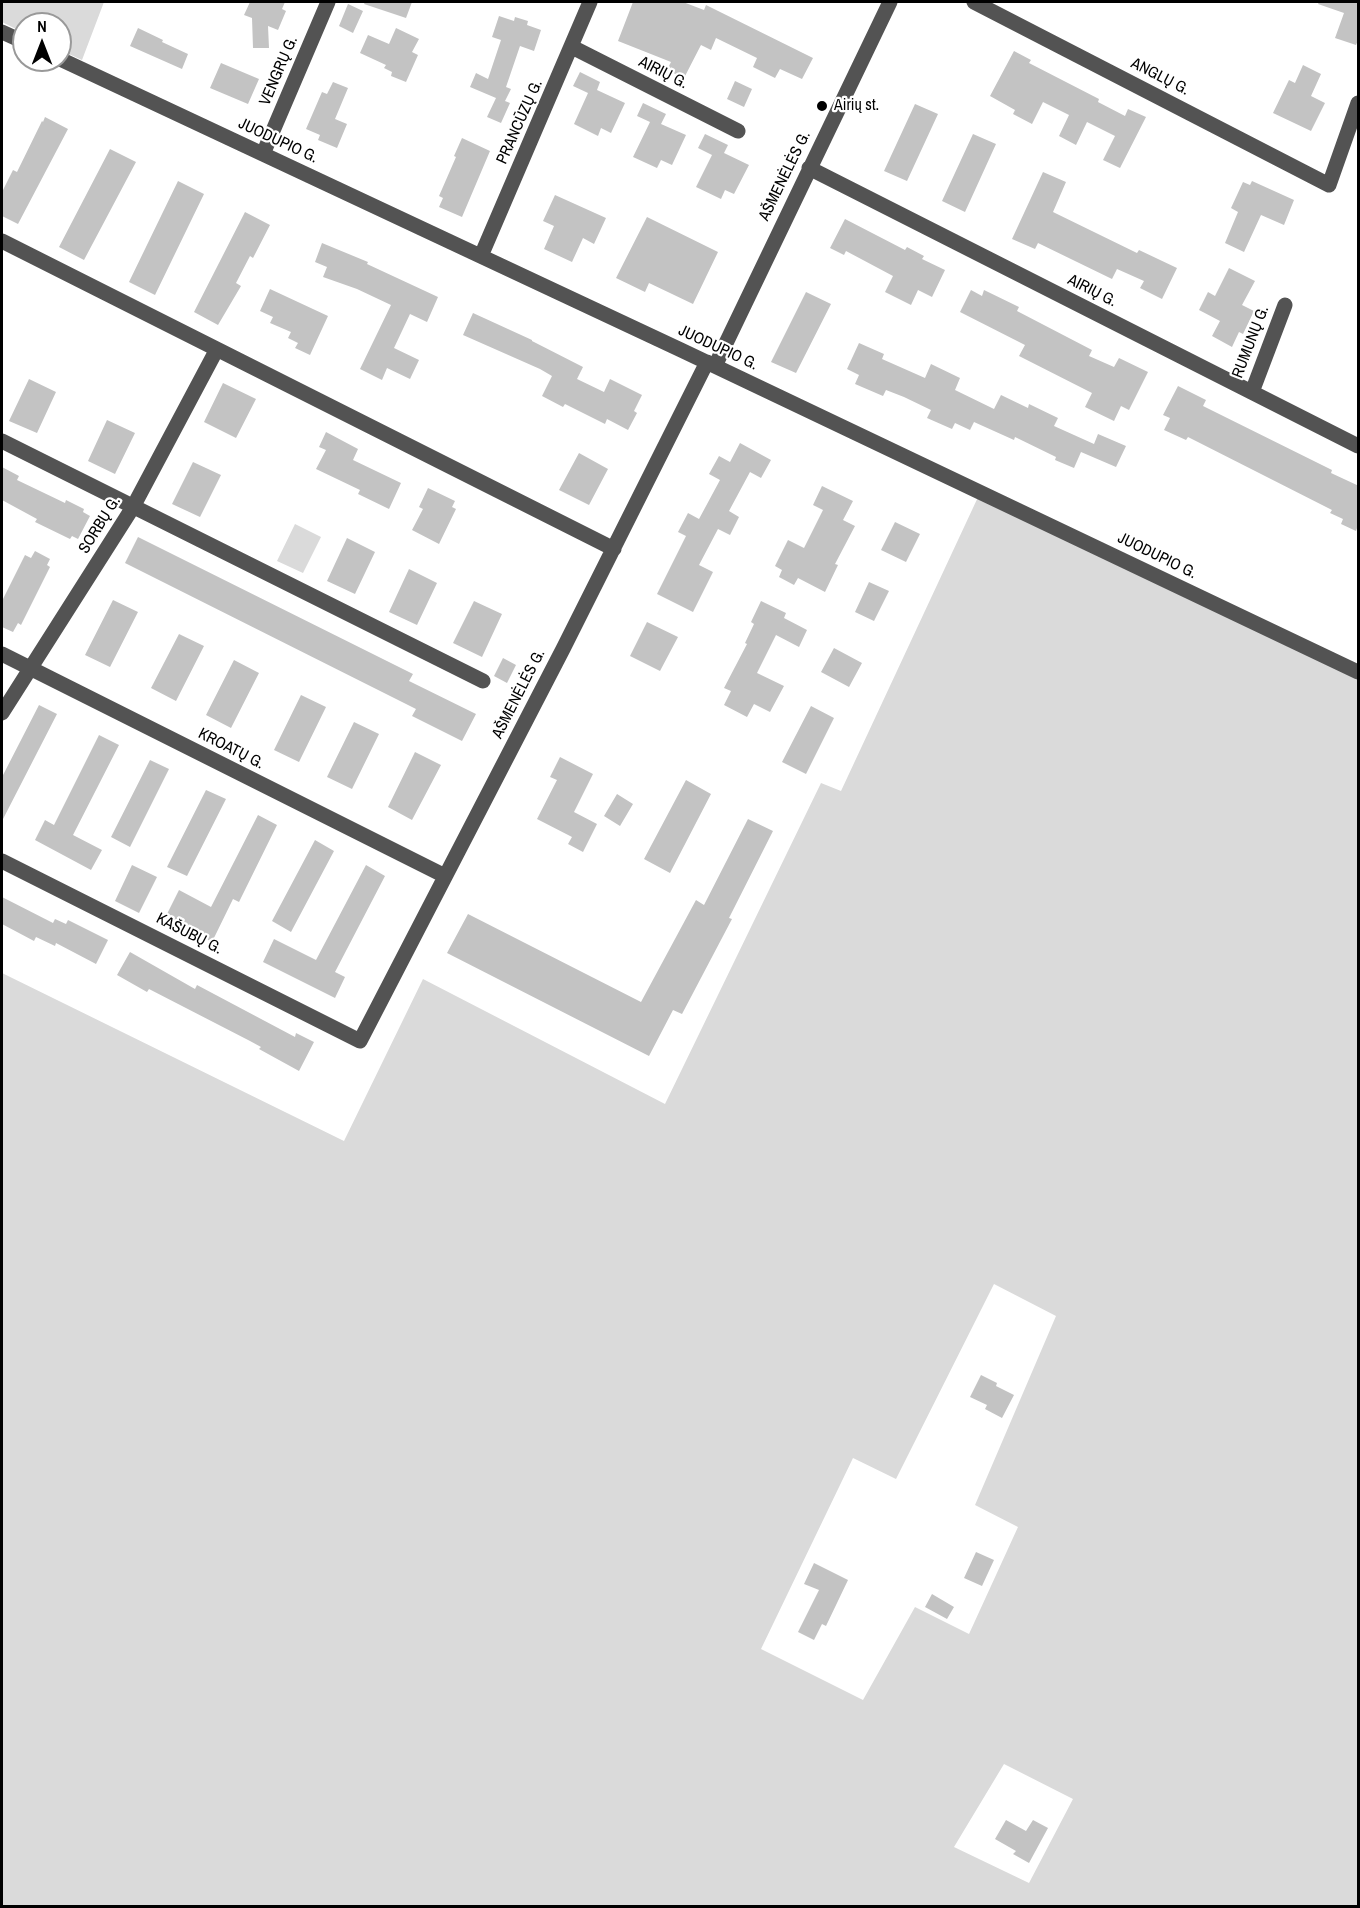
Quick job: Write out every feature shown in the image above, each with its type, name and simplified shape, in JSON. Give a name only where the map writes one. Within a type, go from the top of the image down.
[{"type":"street","name":"VENGRŲ G.","points":[[263,154],[328,2]]},
{"type":"street","name":"PRANCŪZŲ G.","points":[[481,256],[590,2]]},
{"type":"street","name":"AŠMENĖLĖS G.","points":[[360,1041],[711,364],[890,2]]},
{"type":"street","name":"ANGLŲ G.","points":[[975,2],[1329,185],[1359,103]]},
{"type":"street","name":"AIRIŲ G.","points":[[572,47],[738,131]]},
{"type":"street","name":"JUODUPIO G.","points":[[72,65],[711,364],[1359,672]]},
{"type":"street","name":"AIRIŲ G.","points":[[808,168],[1359,447]]},
{"type":"street","points":[[2,241],[614,549]]},
{"type":"street","name":"RUMUNŲ G.","points":[[1252,392],[1285,305]]},
{"type":"street","name":"SORBŲ G.","points":[[2,713],[133,507],[217,350]]},
{"type":"street","points":[[2,441],[483,681]]},
{"type":"street","name":"KROATŲ G.","points":[[2,654],[445,876]]},
{"type":"street","name":"KAŠUBŲ G.","points":[[2,861],[360,1041]]},
{"type":"shaded area","points":[[2,2],[104,2],[82,60],[72,55],[72,12],[12,12],[12,27],[2,22]]},
{"type":"shaded area","points":[[979,495],[1358,678],[1358,1906],[2,1906],[2,973],[344,1141],[423,979],[665,1104],[821,783],[841,791]],"holes":[[[994,1284],[1056,1316],[975,1505],[1018,1527],[969,1634],[915,1607],[863,1700],[761,1649],[853,1458],[896,1479]],[[1004,1764],[1073,1799],[1029,1883],[954,1847]]]},
{"type":"shaded area","points":[[295,524],[321,537],[303,573],[277,561]]},
{"type":"building","points":[[250,2],[285,2],[282,9],[286,11],[278,30],[268,26],[269,48],[253,48],[252,18],[244,15]]},
{"type":"building","points":[[365,2],[412,2],[406,18],[364,4]]},
{"type":"building","points":[[633,2],[683,2],[704,10],[706,5],[813,58],[802,79],[780,69],[775,78],[753,67],[757,58],[716,38],[711,50],[701,45],[684,78],[667,70],[671,62],[618,41]]},
{"type":"building","points":[[1319,2],[1359,2],[1359,38],[1356,45],[1335,38],[1344,13],[1318,4]]},
{"type":"building","points":[[348,4],[363,11],[353,33],[339,26]]},
{"type":"building","points":[[499,16],[514,21],[515,17],[528,21],[527,25],[541,30],[534,51],[520,46],[506,87],[511,89],[505,101],[510,103],[501,123],[487,117],[496,98],[470,87],[476,73],[488,79],[501,40],[492,37]]},
{"type":"building","points":[[138,28],[188,54],[182,69],[130,46]]},
{"type":"building","points":[[396,28],[419,39],[412,52],[418,55],[406,82],[391,76],[392,72],[384,68],[386,65],[360,53],[368,35],[389,44]]},
{"type":"building","points":[[1014,51],[1031,60],[1029,63],[1099,99],[1098,102],[1125,116],[1128,109],[1146,117],[1120,168],[1103,160],[1115,136],[1087,122],[1076,145],[1059,136],[1069,115],[1043,102],[1032,124],[1013,114],[1015,110],[990,96]]},
{"type":"building","points":[[221,63],[259,79],[248,104],[210,88]]},
{"type":"building","points":[[1303,65],[1321,74],[1311,96],[1325,103],[1311,131],[1273,113],[1289,80],[1295,83]]},
{"type":"building","points":[[580,72],[600,82],[597,90],[625,103],[611,133],[601,128],[598,136],[574,124],[588,93],[573,86]]},
{"type":"building","points":[[735,81],[752,89],[744,107],[727,99]]},
{"type":"building","points":[[333,82],[348,88],[335,119],[347,124],[337,148],[318,140],[320,135],[306,129],[322,92],[327,94]]},
{"type":"building","points":[[643,103],[666,114],[661,124],[686,135],[672,165],[661,160],[657,168],[633,157],[650,122],[637,116]]},
{"type":"building","points":[[915,104],[938,114],[907,181],[884,171]]},
{"type":"building","points":[[45,117],[68,129],[18,224],[2,216],[2,192],[13,170],[17,172]]},
{"type":"building","points":[[705,134],[728,145],[724,153],[749,165],[734,194],[725,190],[721,199],[696,187],[712,155],[698,148]]},
{"type":"building","points":[[973,134],[996,144],[965,212],[942,201]]},
{"type":"building","points":[[462,138],[490,151],[462,217],[439,207],[443,198],[439,196]]},
{"type":"building","points":[[110,149],[136,162],[84,260],[59,247]]},
{"type":"building","points":[[1043,172],[1066,182],[1053,212],[1137,253],[1139,250],[1177,268],[1162,299],[1140,288],[1144,281],[1117,269],[1112,279],[1038,243],[1035,249],[1012,239]]},
{"type":"building","points":[[178,181],[204,194],[155,295],[129,282]]},
{"type":"building","points":[[1252,181],[1294,200],[1284,225],[1261,215],[1244,252],[1225,243],[1238,212],[1231,208],[1243,182],[1250,185]]},
{"type":"building","points":[[555,195],[606,218],[594,244],[583,238],[572,262],[544,249],[554,226],[543,221]]},
{"type":"building","points":[[245,212],[270,225],[253,258],[250,256],[236,283],[241,286],[218,325],[194,312]]},
{"type":"building","points":[[647,217],[718,252],[693,304],[649,283],[645,292],[616,278]]},
{"type":"building","points":[[845,219],[905,250],[907,247],[924,256],[922,259],[945,270],[932,297],[918,290],[911,305],[885,292],[893,276],[846,251],[844,255],[830,248]]},
{"type":"building","points":[[322,243],[368,262],[367,264],[438,297],[427,322],[410,314],[394,348],[419,360],[410,379],[387,368],[382,380],[360,369],[391,305],[357,289],[323,277],[327,267],[315,262]]},
{"type":"building","points":[[1229,268],[1255,281],[1242,305],[1254,311],[1243,334],[1239,332],[1232,347],[1212,336],[1220,321],[1199,310],[1208,292],[1215,296]]},
{"type":"building","points":[[270,289],[328,316],[310,355],[295,348],[298,343],[288,338],[291,332],[270,323],[273,317],[260,311]]},
{"type":"building","points":[[971,290],[982,296],[984,290],[1019,307],[1017,311],[1092,350],[1089,356],[1114,367],[1119,358],[1148,372],[1129,410],[1121,406],[1114,421],[1085,407],[1092,393],[1019,356],[1025,345],[960,312]]},
{"type":"building","points":[[806,292],[831,304],[796,373],[771,362]]},
{"type":"building","points":[[473,313],[583,367],[577,379],[604,392],[610,379],[642,395],[634,411],[637,413],[628,430],[607,419],[605,424],[565,404],[563,407],[542,396],[552,376],[463,335]]},
{"type":"building","points":[[859,343],[884,354],[882,359],[925,378],[931,364],[960,378],[955,390],[994,409],[1001,395],[1028,408],[1029,404],[1058,418],[1054,426],[1094,444],[1098,434],[1126,446],[1116,467],[1081,452],[1074,468],[1015,437],[1014,440],[974,422],[970,430],[955,423],[952,429],[927,418],[931,410],[904,397],[886,390],[883,396],[855,384],[859,375],[847,369]]},
{"type":"building","points":[[29,379],[56,392],[37,433],[9,421]]},
{"type":"building","points":[[223,383],[256,399],[236,438],[204,422]]},
{"type":"building","points":[[1178,386],[1206,400],[1203,406],[1332,470],[1331,473],[1359,486],[1359,522],[1356,531],[1341,524],[1343,519],[1330,513],[1332,510],[1188,437],[1186,440],[1164,430],[1170,418],[1163,415]]},
{"type":"building","points":[[107,420],[135,433],[115,474],[88,461]]},
{"type":"building","points":[[326,432],[358,449],[353,460],[401,483],[389,509],[358,494],[360,490],[316,469],[326,450],[319,447]]},
{"type":"building","points":[[740,443],[771,460],[761,478],[750,472],[729,511],[739,517],[730,535],[718,529],[699,565],[713,572],[693,612],[657,594],[686,536],[678,532],[688,513],[699,519],[720,480],[709,474],[719,456],[730,462]]},
{"type":"building","points":[[579,453],[608,469],[589,505],[559,490]]},
{"type":"building","points":[[193,462],[221,475],[200,517],[172,504]]},
{"type":"building","points":[[2,467],[19,476],[17,480],[65,503],[66,500],[84,509],[83,512],[90,516],[78,539],[72,536],[70,539],[35,522],[37,519],[2,500]]},
{"type":"building","points":[[822,486],[853,501],[843,520],[855,526],[835,564],[838,565],[825,592],[798,578],[794,585],[779,577],[782,570],[775,566],[788,540],[804,548],[823,510],[813,505]]},
{"type":"building","points":[[428,488],[455,501],[452,507],[456,509],[439,544],[412,530],[423,509],[419,507]]},
{"type":"building","points":[[895,522],[920,534],[906,562],[881,550]]},
{"type":"building","points":[[138,537],[413,674],[409,681],[476,714],[462,741],[412,716],[416,709],[125,563]]},
{"type":"building","points":[[347,538],[375,552],[355,594],[327,581]]},
{"type":"building","points":[[35,551],[50,559],[47,565],[50,567],[21,625],[18,623],[13,632],[2,627],[2,601],[25,555],[31,558]]},
{"type":"building","points":[[409,569],[437,583],[417,625],[389,612]]},
{"type":"building","points":[[869,582],[889,591],[874,621],[855,612]]},
{"type":"building","points":[[113,600],[138,612],[110,667],[85,655]]},
{"type":"building","points":[[474,601],[502,614],[482,657],[453,643]]},
{"type":"building","points":[[761,601],[786,613],[784,618],[807,630],[799,647],[776,635],[757,673],[784,686],[770,712],[754,704],[747,717],[724,705],[731,691],[724,688],[747,644],[745,643],[754,624],[751,622]]},
{"type":"building","points":[[647,622],[678,637],[660,671],[630,656]]},
{"type":"building","points":[[179,634],[204,646],[176,701],[151,688]]},
{"type":"building","points":[[834,648],[862,663],[849,687],[821,672]]},
{"type":"building","points":[[503,658],[516,665],[507,683],[494,676]]},
{"type":"building","points":[[234,660],[259,673],[231,728],[206,715]]},
{"type":"building","points":[[301,695],[326,707],[299,762],[274,750]]},
{"type":"building","points":[[39,705],[57,714],[2,821],[2,777]]},
{"type":"building","points":[[811,706],[834,718],[806,774],[782,762]]},
{"type":"building","points":[[354,722],[379,734],[352,789],[327,777]]},
{"type":"building","points":[[99,735],[119,745],[73,835],[102,850],[91,870],[35,840],[45,820],[54,825]]},
{"type":"building","points":[[415,752],[441,765],[412,820],[388,807]]},
{"type":"building","points":[[560,757],[593,774],[574,812],[597,824],[583,852],[568,844],[572,837],[537,819],[557,780],[550,777]]},
{"type":"building","points":[[150,760],[169,769],[130,847],[111,837]]},
{"type":"building","points":[[686,780],[711,794],[670,873],[644,859]]},
{"type":"building","points":[[206,790],[226,799],[187,876],[167,867]]},
{"type":"building","points":[[617,794],[633,804],[620,826],[604,816]]},
{"type":"building","points":[[258,815],[277,825],[239,902],[233,899],[212,942],[165,918],[179,890],[211,907]]},
{"type":"building","points":[[748,819],[773,831],[729,918],[732,919],[682,1014],[673,1010],[649,1056],[447,953],[468,914],[641,1002],[696,900],[704,905]]},
{"type":"building","points":[[315,840],[334,851],[291,932],[272,921]]},
{"type":"building","points":[[132,865],[157,877],[139,913],[115,901]]},
{"type":"building","points":[[366,865],[385,876],[335,972],[345,977],[335,998],[263,962],[274,939],[316,960]]},
{"type":"building","points":[[2,897],[53,923],[55,919],[66,924],[68,920],[108,940],[96,964],[56,943],[55,946],[36,937],[34,941],[2,924]]},
{"type":"building","points":[[130,952],[195,989],[197,985],[295,1037],[296,1033],[314,1042],[299,1071],[259,1049],[261,1047],[250,1041],[149,989],[147,992],[117,975]]},
{"type":"building","points":[[981,1375],[1014,1395],[1002,1418],[985,1409],[987,1405],[970,1397]]},
{"type":"building","points":[[976,1552],[994,1560],[982,1586],[964,1578]]},
{"type":"building","points":[[814,1563],[848,1580],[826,1626],[822,1624],[814,1640],[798,1632],[819,1590],[804,1584]]},
{"type":"building","points":[[932,1594],[954,1607],[947,1619],[925,1607]]},
{"type":"building","points":[[1006,1820],[1026,1831],[1033,1820],[1048,1828],[1029,1863],[1013,1854],[1016,1851],[995,1839]]},
{"type":"place","name":"Airių st.","points":[[822,106]]}]
